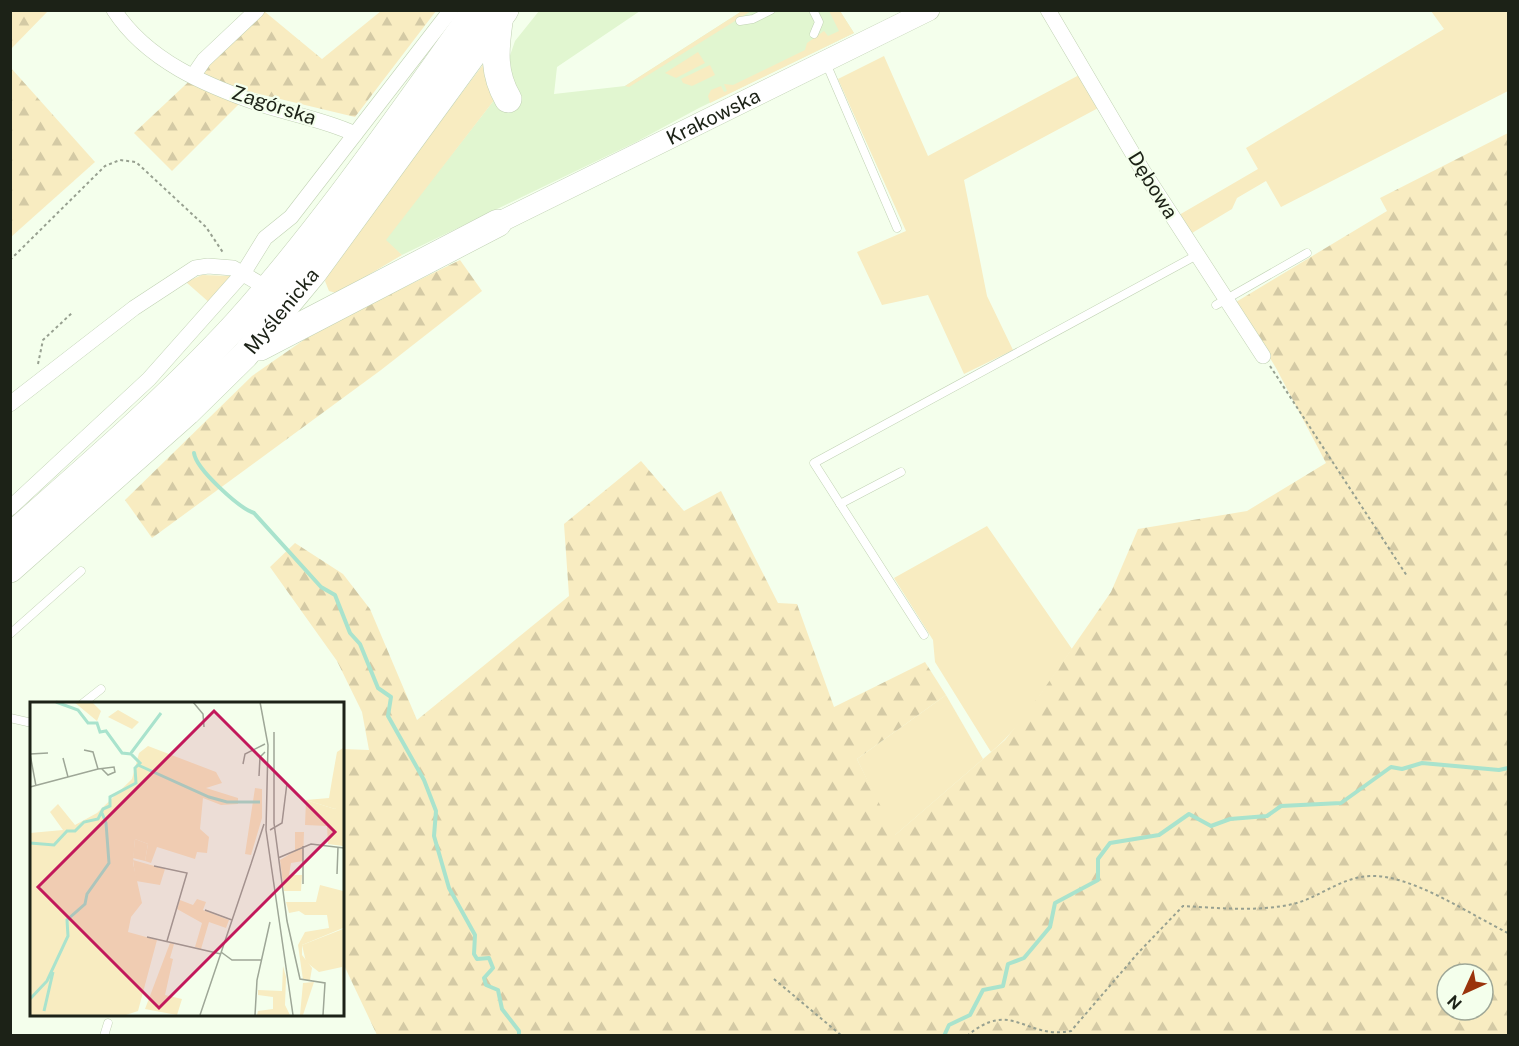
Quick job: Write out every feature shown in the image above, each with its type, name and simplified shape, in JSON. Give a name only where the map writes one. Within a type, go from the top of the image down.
[{"type":"highway","points":[[494,13],[494,56],[498,75],[508,99]]},
{"type":"highway","name":"Myślenicka","points":[[10,569],[187,412],[245,354],[313,273],[494,13]]},
{"type":"highway","name":"Myślenicka","points":[[10,537],[170,393],[267,288],[343,192],[494,13]]},
{"type":"highway","points":[[245,354],[498,223]]},
{"type":"highway","points":[[313,273],[321,300],[339,305]]},
{"type":"street","name":"Zagórska","points":[[114,10],[128,32],[153,54],[193,76],[263,105],[335,125],[355,134]]},
{"type":"street","points":[[193,76],[204,60],[257,10]]},
{"type":"street","points":[[10,508],[149,379],[260,243],[291,217],[451,10]]},
{"type":"street","name":"Krakowska","points":[[498,223],[929,10]]},
{"type":"street","name":"Dębowa","points":[[1048,10],[1143,171],[1197,255],[1221,303],[1263,356]]},
{"type":"street","points":[[10,404],[127,314],[188,271],[208,266],[239,270],[267,288]]},
{"type":"lane","points":[[740,21],[753,19],[771,10]]},
{"type":"lane","points":[[813,10],[819,22],[814,34]]},
{"type":"lane","points":[[825,62],[897,228]]},
{"type":"lane","points":[[1221,303],[1307,253]]},
{"type":"lane","points":[[924,635],[814,463],[1197,255]]},
{"type":"lane","points":[[840,504],[901,472]]},
{"type":"lane","points":[[10,634],[81,572]]},
{"type":"lane","points":[[84,702],[101,688]]},
{"type":"lane","points":[[10,718],[30,723]]},
{"type":"lane","points":[[104,1035],[108,1023]]},
{"type":"path","points":[[10,260],[105,166],[127,159],[136,162],[206,227],[239,270]]},
{"type":"path","points":[[33,385],[43,340],[73,312]]},
{"type":"path","points":[[1263,356],[1407,576]]},
{"type":"path","points":[[967,1035],[982,1023],[1002,1018],[1055,1034],[1071,1031],[1138,953],[1183,906],[1262,907],[1294,903],[1335,884],[1370,876],[1410,882],[1509,933]]},
{"type":"path","points":[[774,978],[843,1035]]},
{"type":"shaded area","points":[[539,11],[640,11],[557,67],[554,94],[625,86],[742,11],[840,11],[854,33],[402,255],[385,240],[495,99],[515,41]]},
{"type":"green space","points":[[10,11],[48,11],[11,49]]},
{"type":"green space","points":[[264,11],[322,59],[381,11],[436,11],[355,117],[251,92],[172,171],[134,133]]},
{"type":"green space","points":[[742,11],[751,11],[629,87],[625,86]]},
{"type":"green space","points":[[829,11],[840,11],[854,33],[710,103],[708,96],[711,90],[721,86],[724,92],[727,91],[724,84],[733,85],[805,50],[807,43],[824,31],[828,36],[839,31]]},
{"type":"green space","points":[[1431,11],[1508,11],[1508,91],[1281,207],[1266,181],[1237,198],[1232,209],[1192,233],[1179,215],[1258,169],[1246,148],[1444,29]]},
{"type":"green space","points":[[698,52],[705,63],[676,78],[665,73]]},
{"type":"green space","points":[[884,56],[928,156],[1081,74],[1100,107],[964,180],[987,296],[1013,350],[964,374],[928,295],[882,305],[857,252],[906,231],[838,79]]},
{"type":"green space","points":[[485,62],[495,99],[386,240],[402,255],[343,290],[336,293],[329,291],[325,281],[330,268]]},
{"type":"green space","points":[[710,65],[715,75],[692,86],[683,83],[681,79]]},
{"type":"green space","points":[[11,68],[95,162],[10,237]]},
{"type":"green space","points":[[1508,133],[1508,1035],[377,1035],[344,965],[344,749],[369,750],[362,712],[337,661],[270,567],[295,543],[343,574],[370,609],[417,720],[569,596],[564,524],[641,461],[684,511],[721,491],[778,603],[797,604],[834,707],[925,662],[946,695],[857,759],[895,835],[1005,740],[1039,696],[1111,592],[1138,529],[1247,511],[1326,463],[1276,368],[1236,302],[1387,211],[1380,198]]},
{"type":"green space","points":[[460,260],[482,291],[381,370],[152,538],[125,500],[252,376],[321,328]]},
{"type":"green space","points":[[202,275],[231,276],[211,304],[186,282]]},
{"type":"green space","points":[[987,526],[1072,649],[1025,716],[991,752],[935,662],[933,640],[894,578]]},
{"type":"green space","points":[[946,695],[983,759],[894,836],[857,759]]},
{"type":"waterway","points":[[194,453],[210,478],[239,504],[254,513],[321,587],[335,595],[350,633],[360,644],[378,688],[391,697],[388,716],[424,780],[436,811],[434,836],[449,888],[475,935],[474,954],[477,959],[489,958],[493,968],[484,978],[486,985],[498,990],[502,1009],[519,1031],[519,1036]]},
{"type":"waterway","points":[[944,1036],[949,1025],[970,1015],[983,990],[1003,986],[1008,964],[1024,958],[1050,927],[1055,903],[1098,880],[1098,859],[1110,843],[1159,835],[1189,814],[1211,826],[1230,819],[1267,816],[1281,806],[1341,803],[1391,767],[1402,769],[1422,763],[1499,770],[1508,768]]}]
